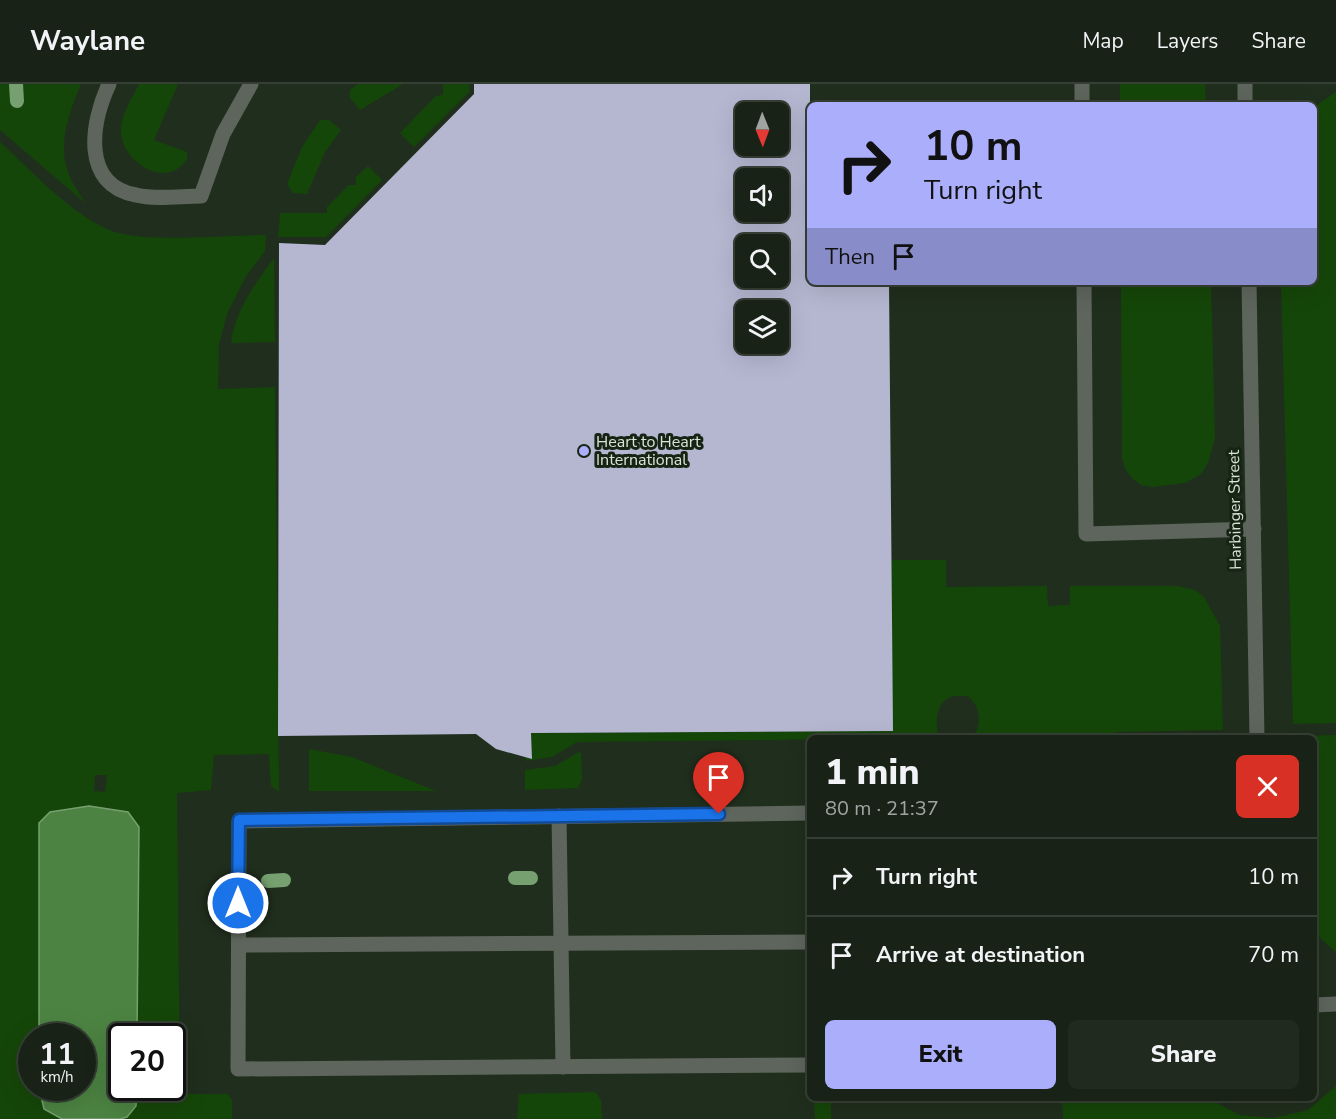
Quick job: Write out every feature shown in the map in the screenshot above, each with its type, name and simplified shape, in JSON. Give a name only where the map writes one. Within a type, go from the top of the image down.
[{"type":"street","points":[[109,84],[96,114],[95,148],[99,174],[115,188],[137,196],[201,196],[223,134],[251,84]]},
{"type":"street","points":[[1082,84],[1082,102]]},
{"type":"street","points":[[1245,84],[1245,102]]},
{"type":"street","points":[[1084,285],[1086,534],[1254,529]]},
{"type":"street","name":"Harbinger Street","points":[[1249,285],[1257,735]]},
{"type":"street","points":[[807,813],[239,820],[238,1069],[807,1065]]},
{"type":"street","points":[[559,816],[563,1067]]},
{"type":"street","points":[[238,945],[807,942]]},
{"type":"street","points":[[1317,1005],[1336,1004]]},
{"type":"shaded area","points":[[0,84],[81,84],[66,129],[64,152],[69,175],[85,203],[0,130]]},
{"type":"shaded area","points":[[139,84],[178,84],[154,140],[187,152],[187,159],[178,168],[168,172],[147,169],[137,162],[123,143],[122,120]]},
{"type":"shaded area","points":[[358,84],[403,84],[360,110],[350,98],[350,90]]},
{"type":"shaded area","points":[[443,84],[469,84],[469,92],[414,147],[400,133],[436,96],[443,95]]},
{"type":"shaded area","points":[[1120,84],[1205,84],[1206,102],[1120,102]]},
{"type":"shaded area","points":[[1336,92],[1336,723],[1293,724],[1281,285],[1317,285],[1317,105]]},
{"type":"shaded area","points":[[320,120],[329,120],[341,130],[325,152],[307,194],[293,193],[287,184],[302,147]]},
{"type":"shaded area","points":[[0,142],[69,205],[84,216],[115,232],[167,238],[266,235],[265,251],[245,278],[227,314],[219,344],[218,389],[275,387],[279,792],[271,786],[269,754],[214,755],[211,790],[177,793],[179,1023],[137,1023],[139,827],[109,808],[89,806],[50,812],[39,823],[39,1023],[18,1023],[18,1101],[42,1101],[44,1109],[62,1119],[0,1119]],"holes":[[[95,775],[107,775],[105,792],[94,791]]]},
{"type":"shaded area","points":[[368,166],[382,180],[326,237],[278,237],[280,213],[327,213],[327,207],[349,185],[356,185],[356,177]]},
{"type":"shaded area","points":[[274,258],[275,342],[231,343],[241,309]]},
{"type":"shaded area","points":[[1121,285],[1211,285],[1215,438],[1208,463],[1201,474],[1185,483],[1152,487],[1141,485],[1132,478],[1125,469],[1122,457]]},
{"type":"shaded area","points":[[891,560],[946,560],[946,587],[1047,586],[1048,606],[1070,605],[1070,586],[1178,586],[1195,590],[1204,597],[1220,626],[1223,730],[1120,732],[1094,735],[974,735],[979,723],[976,706],[969,697],[959,696],[945,700],[941,706],[937,720],[938,735],[807,735],[807,739],[577,742],[552,757],[526,761],[525,733],[892,731]]},
{"type":"shaded area","points":[[1317,735],[1336,735],[1336,952],[1317,933]]},
{"type":"shaded area","points":[[309,749],[352,757],[436,791],[309,791]]},
{"type":"shaded area","points":[[581,751],[582,780],[578,788],[525,790],[525,770],[555,766]]},
{"type":"shaded area","points":[[89,806],[128,812],[139,827],[137,1023],[108,1023],[108,1101],[136,1101],[136,1106],[127,1117],[120,1119],[62,1119],[44,1109],[42,1101],[96,1101],[96,1023],[39,1023],[39,823],[50,812]]},
{"type":"shaded area","points":[[1336,1086],[1336,1119],[1063,1119],[1062,1101],[1213,1101],[1240,1115],[1273,1118],[1308,1110]]},
{"type":"shaded area","points":[[595,1092],[601,1100],[602,1119],[517,1119],[519,1094]]},
{"type":"shaded area","points":[[186,1094],[228,1094],[232,1100],[232,1119],[120,1119],[127,1117],[136,1106],[136,1101],[186,1101]]},
{"type":"shaded area","points":[[814,1101],[831,1101],[831,1119],[815,1119]]},
{"type":"building","name":"Heart to Heart International","points":[[474,84],[810,84],[810,102],[807,102],[807,285],[889,285],[893,731],[531,733],[532,759],[496,749],[476,734],[278,736],[279,243],[325,245],[474,94]]},
{"type":"waterway","points":[[16,84],[17,101]]},
{"type":"waterway","points":[[515,878],[531,878]]},
{"type":"waterway","points":[[268,881],[284,880]]},
{"type":"place","name":"Heart to Heart International","points":[[584,451]]},
{"type":"route","points":[[238,903],[239,820],[719,814]]}]
